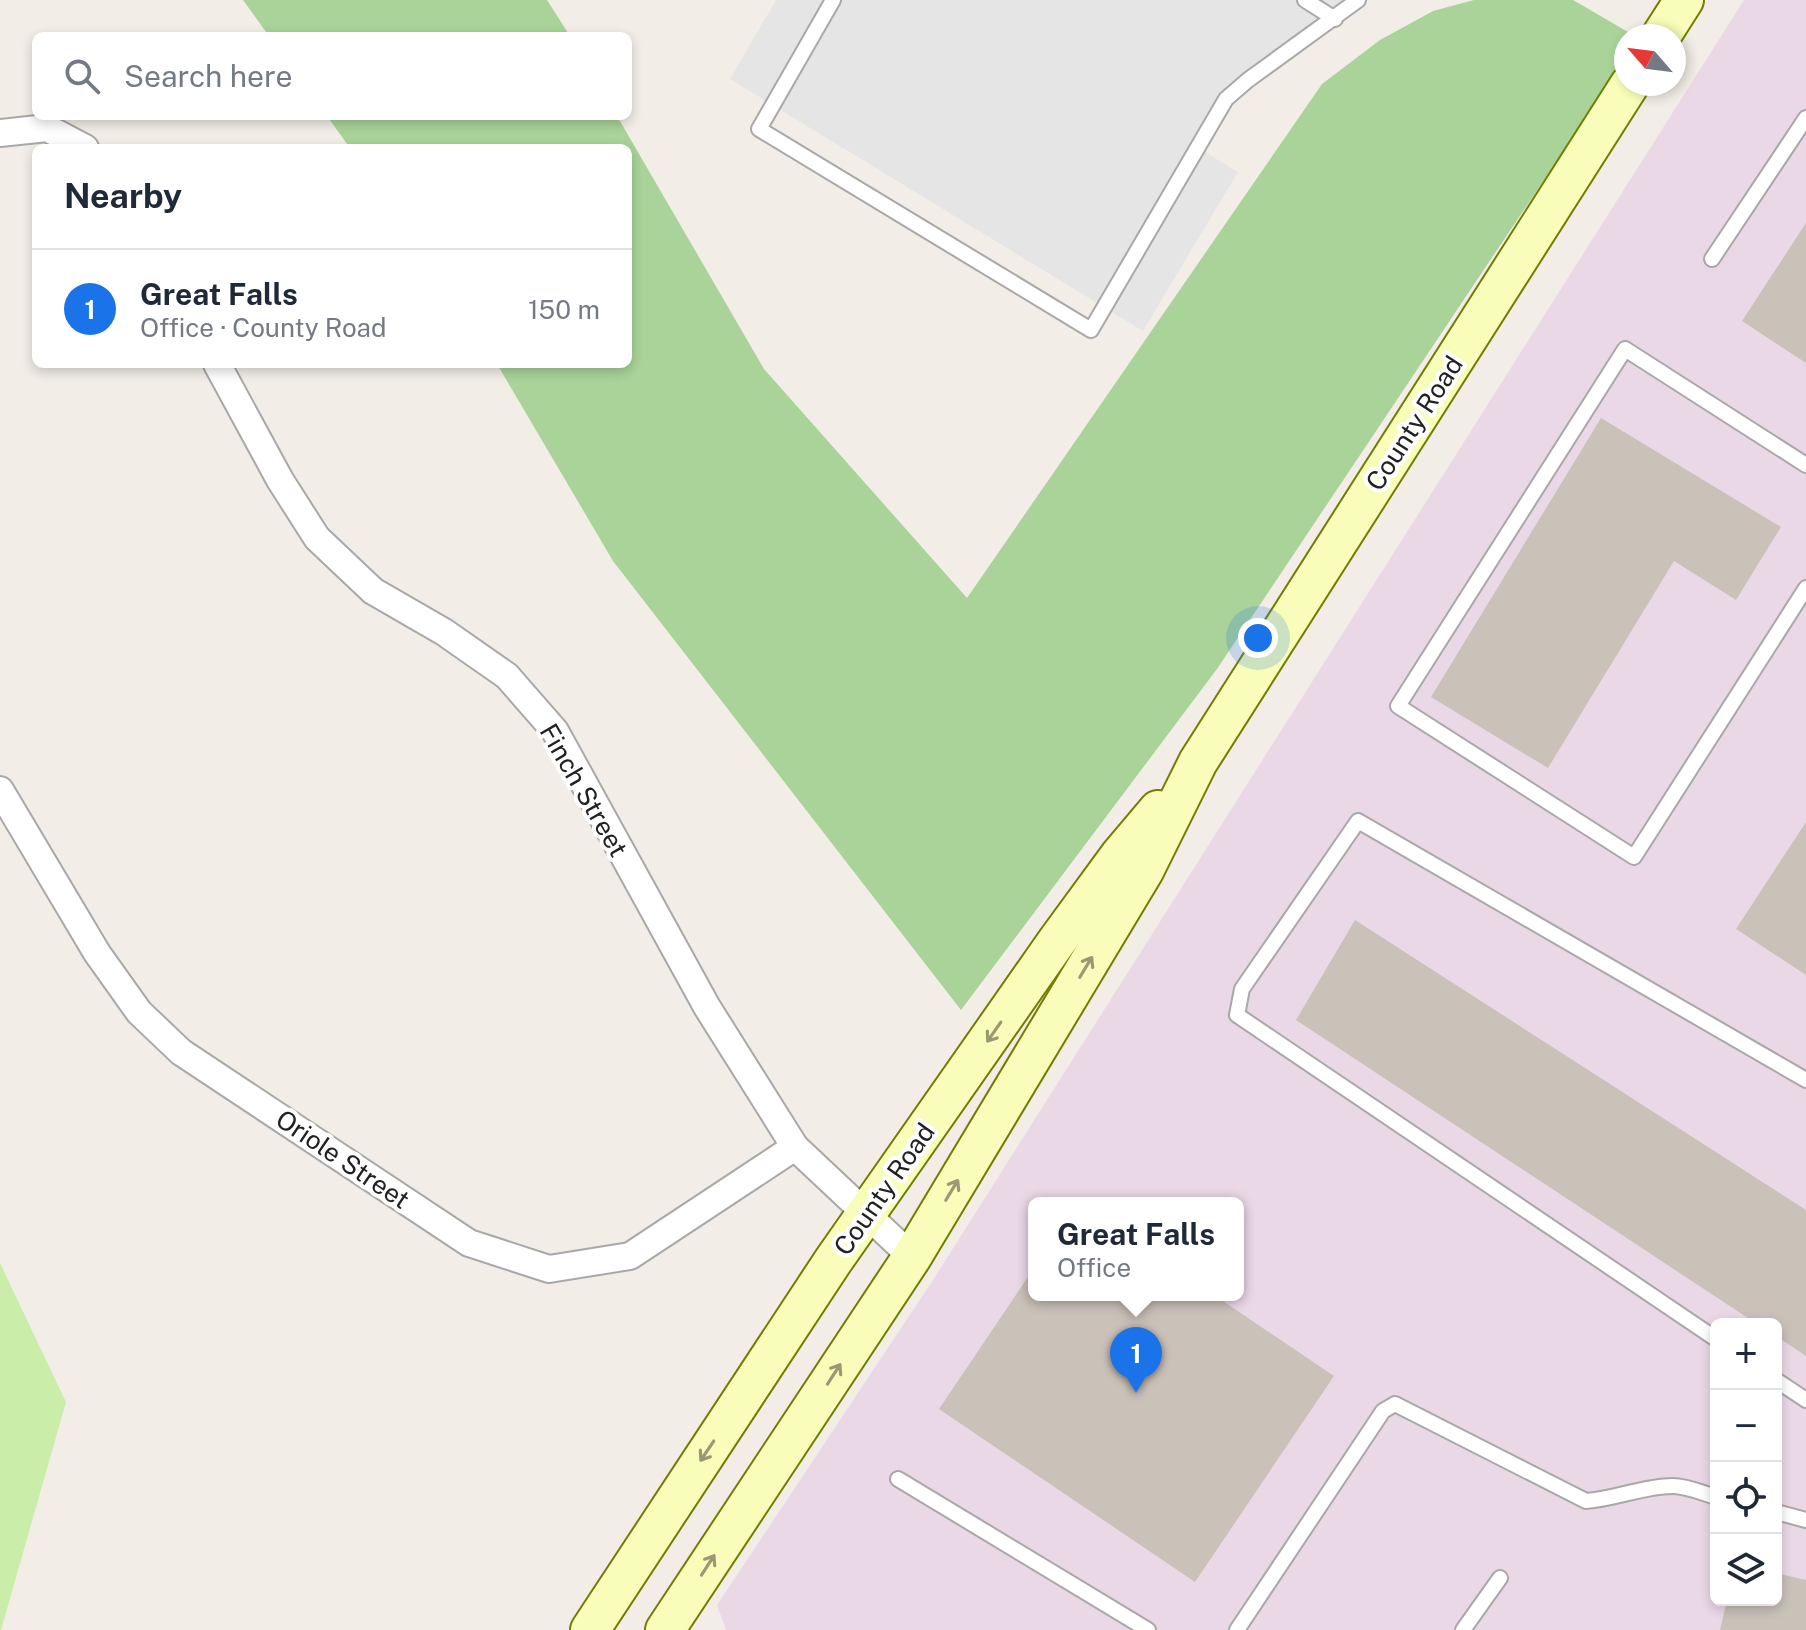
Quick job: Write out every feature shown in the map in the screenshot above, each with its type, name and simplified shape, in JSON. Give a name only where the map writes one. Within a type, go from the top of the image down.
[{"type":"main road","points":[[1669,24],[1684,0]]},
{"type":"main road","name":"County Road","points":[[665,1630],[912,1257],[1144,871],[1198,762],[1622,96]]},
{"type":"main road","name":"County Road","points":[[590,1630],[866,1214],[1120,855],[1198,762]]},
{"type":"street","points":[[0,133],[47,128],[77,144]]},
{"type":"street","name":"Finch Street","points":[[219,368],[280,480],[317,538],[373,591],[444,632],[507,676],[555,731],[699,994],[795,1147],[912,1257]]},
{"type":"street","name":"Oriole Street","points":[[0,790],[97,953],[139,1012],[181,1052],[469,1243],[549,1269],[630,1256],[795,1147]]},
{"type":"lane","points":[[833,0],[759,129],[1091,330],[1226,99],[1358,0]]},
{"type":"lane","points":[[1305,0],[1335,19]]},
{"type":"lane","points":[[1712,259],[1806,118]]},
{"type":"lane","points":[[1806,465],[1625,349],[1398,706],[1634,857],[1806,588]]},
{"type":"lane","points":[[1710,1335],[1237,1015],[1242,989],[1358,821],[1806,1080]]},
{"type":"lane","points":[[1782,1384],[1806,1400]]},
{"type":"lane","points":[[1237,1630],[1383,1411],[1395,1404],[1586,1501],[1609,1499],[1646,1488],[1677,1486],[1710,1495]]},
{"type":"lane","points":[[898,1479],[1148,1630]]},
{"type":"lane","points":[[1782,1514],[1806,1520]]},
{"type":"lane","points":[[1463,1630],[1500,1578]]},
{"type":"shaded area","points":[[776,0],[1358,0],[1248,80],[1197,147],[1238,172],[1143,331],[730,79]]},
{"type":"shaded area","points":[[1744,0],[1806,0],[1806,1630],[726,1630],[717,1605],[931,1283]]},
{"type":"green space","points":[[243,0],[547,0],[567,32],[266,32]]},
{"type":"green space","points":[[1474,0],[1573,0],[1614,24],[1614,75],[1217,669],[961,1010],[613,561],[499,368],[632,368],[632,144],[347,144],[330,120],[619,120],[764,369],[967,598],[1322,84],[1380,40],[1433,11]]},
{"type":"green space","points":[[0,1263],[66,1402],[1,1630],[0,1630]]},
{"type":"building","points":[[1806,223],[1806,363],[1742,321]]},
{"type":"building","points":[[1601,418],[1781,527],[1736,600],[1674,561],[1548,768],[1431,697]]},
{"type":"building","points":[[1806,822],[1806,975],[1736,929]]},
{"type":"building","points":[[1355,920],[1806,1210],[1806,1356],[1782,1340],[1782,1318],[1748,1318],[1296,1020]]},
{"type":"building","points":[[1028,1277],[1028,1301],[1223,1301],[1334,1376],[1195,1582],[939,1409]]},
{"type":"building","points":[[1782,1574],[1806,1580],[1806,1630],[1720,1630],[1726,1606],[1782,1606]]},
{"type":"place","name":"Great Falls","points":[[1136,1393]]}]
